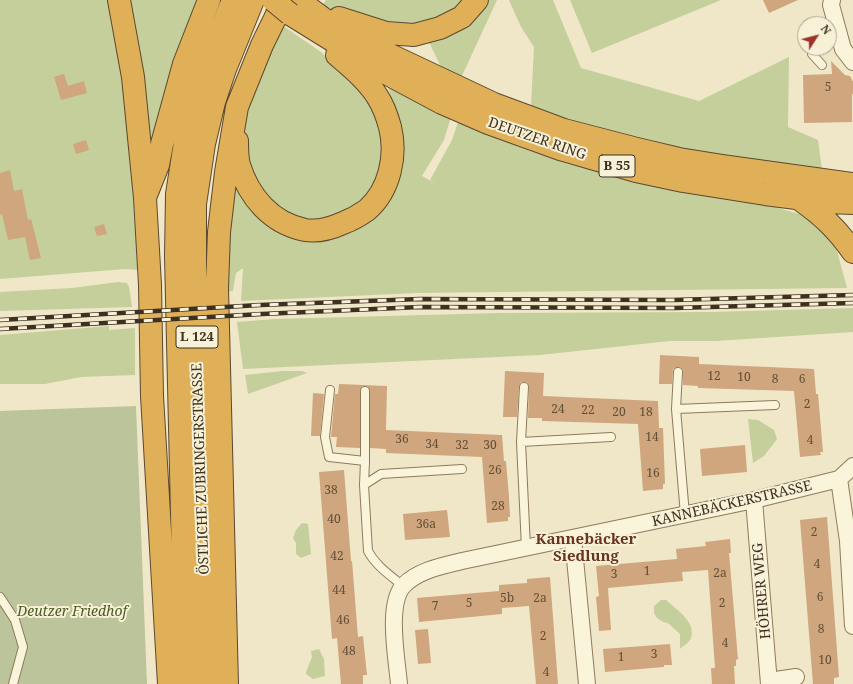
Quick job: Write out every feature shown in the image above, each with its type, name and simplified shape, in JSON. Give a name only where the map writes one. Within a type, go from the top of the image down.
[{"type":"highway","points":[[119,0],[133,77],[145,198],[150,285],[152,396],[169,684]]},
{"type":"highway","points":[[145,198],[158,165],[162,144],[184,64],[209,0]]},
{"type":"highway","name":"ÖSTLICHE ZUBRINGERSTRASSE","points":[[186,684],[176,256],[177,194],[187,130],[201,79],[233,0]]},
{"type":"highway","name":"ÖSTLICHE ZUBRINGERSTRASSE","points":[[208,684],[195,204],[204,144],[214,102],[227,62],[253,0]]},
{"type":"highway","name":"DEUTZER RING","points":[[273,0],[290,14],[305,14],[340,31],[446,94],[479,108],[679,159],[853,184]]},
{"type":"highway","points":[[227,684],[217,288],[219,232],[226,172],[237,107],[262,45],[284,0]]},
{"type":"highway","points":[[305,14],[386,33],[414,35],[440,28],[462,17],[476,0]]},
{"type":"highway","points":[[237,107],[236,138],[239,164],[249,189],[265,211],[286,224],[306,230],[324,230],[337,226],[367,210],[380,194],[388,178],[393,156],[392,136],[387,116],[377,96],[362,77],[330,48],[305,14]]},
{"type":"highway","name":"DEUTZER RING","points":[[479,108],[488,123],[560,149],[636,171],[683,181],[798,198],[853,203]]},
{"type":"highway","points":[[820,180],[853,166]]},
{"type":"highway","points":[[798,198],[818,212],[832,225],[853,252]]},
{"type":"highway","points":[[224,539],[241,684]]},
{"type":"highway","points":[[164,684],[165,633]]},
{"type":"street","points":[[832,0],[832,16]]},
{"type":"street","points":[[837,38],[843,49],[853,62]]},
{"type":"street","name":"KANNEBÄCKERSTRASSE","points":[[403,586],[414,577],[436,567],[754,500],[839,479],[853,466]]},
{"type":"street","points":[[839,479],[848,540],[853,626]]},
{"type":"street","name":"HÖHRER WEG","points":[[754,500],[769,682],[796,677]]},
{"type":"street","points":[[573,538],[587,684]]},
{"type":"street","points":[[399,684],[393,617],[397,597],[403,586]]},
{"type":"lane","points":[[814,56],[822,65]]},
{"type":"lane","points":[[678,372],[676,409],[685,515]]},
{"type":"lane","points":[[524,387],[521,442],[526,548]]},
{"type":"lane","points":[[330,390],[325,437],[330,458],[365,461]]},
{"type":"lane","points":[[365,391],[364,485],[368,551],[381,568],[403,586]]},
{"type":"lane","points":[[676,409],[775,405]]},
{"type":"lane","points":[[521,442],[611,437]]},
{"type":"lane","points":[[364,485],[381,474],[462,469]]},
{"type":"lane","points":[[0,597],[15,620],[23,647],[13,684]]},
{"type":"green space","points":[[0,0],[114,0],[127,72],[140,270],[125,269],[0,279]]},
{"type":"green space","points":[[129,0],[196,0],[165,93],[152,148],[149,148]]},
{"type":"green space","points":[[326,0],[466,0],[456,10],[424,24],[380,25],[344,15],[323,5]]},
{"type":"green space","points":[[486,0],[497,0],[461,78],[441,67],[429,42],[466,27],[478,15]]},
{"type":"green space","points":[[509,0],[553,0],[581,68],[699,101],[789,57],[788,127],[818,140],[822,170],[724,159],[583,126],[531,106],[534,47],[521,27]]},
{"type":"green space","points":[[570,0],[721,0],[592,53]]},
{"type":"green space","points":[[279,23],[321,52],[372,101],[386,138],[381,175],[360,205],[335,219],[306,221],[267,203],[246,165],[244,140],[245,120]]},
{"type":"green space","points":[[387,85],[451,117],[444,140],[422,176],[436,184],[430,180],[452,140],[459,119],[519,147],[568,164],[683,191],[775,207],[809,217],[829,237],[837,251],[847,288],[417,293],[241,301],[243,268],[236,273],[233,291],[225,292],[231,171],[237,184],[325,236],[400,171],[404,152],[403,139],[400,121]]},
{"type":"green space","points":[[118,282],[127,283],[132,307],[0,311],[0,292],[72,288]]},
{"type":"green space","points":[[853,308],[853,332],[716,341],[670,341],[540,355],[243,369],[237,322],[275,319],[499,313],[710,312]]},
{"type":"green space","points":[[109,326],[109,330],[135,328],[135,375],[81,377],[45,384],[0,384],[0,335]]},
{"type":"green space","points":[[283,371],[302,371],[307,373],[248,394],[245,375]]},
{"type":"green space","name":"Deutzer Friedhof","points":[[136,406],[147,684],[0,684],[0,411]]},
{"type":"green space","points":[[748,419],[758,420],[774,430],[777,439],[764,456],[753,463]]},
{"type":"green space","points":[[302,523],[308,524],[311,554],[301,558],[296,554],[296,543],[293,538],[296,530]]},
{"type":"green space","points":[[661,600],[666,600],[680,612],[691,627],[692,632],[690,639],[680,649],[680,634],[668,623],[657,618],[654,613],[654,606]]},
{"type":"green space","points":[[319,649],[324,659],[325,676],[313,679],[306,674],[306,672],[312,657],[311,651]]},
{"type":"building","points":[[763,0],[798,0],[769,13]]},
{"type":"building","points":[[831,61],[845,75],[850,76],[853,82],[852,122],[804,123],[803,75],[832,74]]},
{"type":"building","points":[[64,74],[68,86],[84,81],[87,93],[61,100],[54,77]]},
{"type":"building","points":[[86,140],[89,150],[76,154],[73,144]]},
{"type":"building","points":[[10,170],[14,191],[22,189],[28,220],[31,219],[41,258],[30,260],[25,237],[8,240],[2,214],[0,215],[0,173]]},
{"type":"building","points":[[104,224],[107,234],[97,236],[94,227]]},
{"type":"building","points":[[660,355],[699,357],[699,364],[814,369],[816,394],[818,394],[823,452],[820,452],[821,455],[800,457],[794,391],[698,388],[698,386],[683,385],[683,370],[679,367],[673,369],[672,384],[659,384]]},
{"type":"building","points":[[505,371],[544,373],[543,396],[658,401],[659,428],[663,428],[665,484],[663,484],[663,489],[643,491],[638,424],[542,421],[542,418],[528,418],[529,387],[525,382],[521,382],[519,386],[517,417],[503,417]]},
{"type":"building","points":[[339,384],[387,386],[386,430],[502,435],[509,497],[510,517],[508,517],[508,521],[487,523],[482,457],[386,453],[386,449],[370,448],[370,391],[367,386],[363,386],[360,391],[360,448],[336,447],[337,437],[331,437],[335,394],[338,394]]},
{"type":"building","points":[[313,393],[324,394],[320,436],[311,436]]},
{"type":"building","points":[[745,445],[747,472],[702,476],[700,449]]},
{"type":"building","points":[[344,470],[358,637],[363,636],[367,675],[363,675],[363,684],[341,684],[337,638],[332,639],[319,472]]},
{"type":"building","points":[[447,510],[450,537],[405,540],[403,514]]},
{"type":"building","points":[[827,517],[839,677],[834,678],[834,684],[813,684],[800,520]]},
{"type":"building","points":[[730,539],[731,553],[729,553],[738,659],[736,660],[736,666],[734,666],[735,684],[712,684],[711,668],[715,668],[708,570],[682,572],[683,581],[608,588],[611,630],[599,631],[596,597],[599,596],[596,566],[677,559],[676,549],[706,546],[705,542]]},
{"type":"building","points":[[550,577],[558,684],[536,684],[529,606],[502,608],[502,614],[419,622],[417,598],[499,591],[499,585],[527,583],[527,579]]},
{"type":"building","points":[[428,629],[431,663],[418,664],[415,630]]},
{"type":"building","points":[[670,644],[672,665],[605,672],[603,649]]},
{"type":"railway","points":[[0,320],[260,305],[420,299],[673,300],[853,295]]},
{"type":"railway","points":[[0,329],[262,314],[420,307],[674,308],[853,303]]},
{"type":"district","name":"Kannebäcker Siedlung","points":[[586,548]]}]
